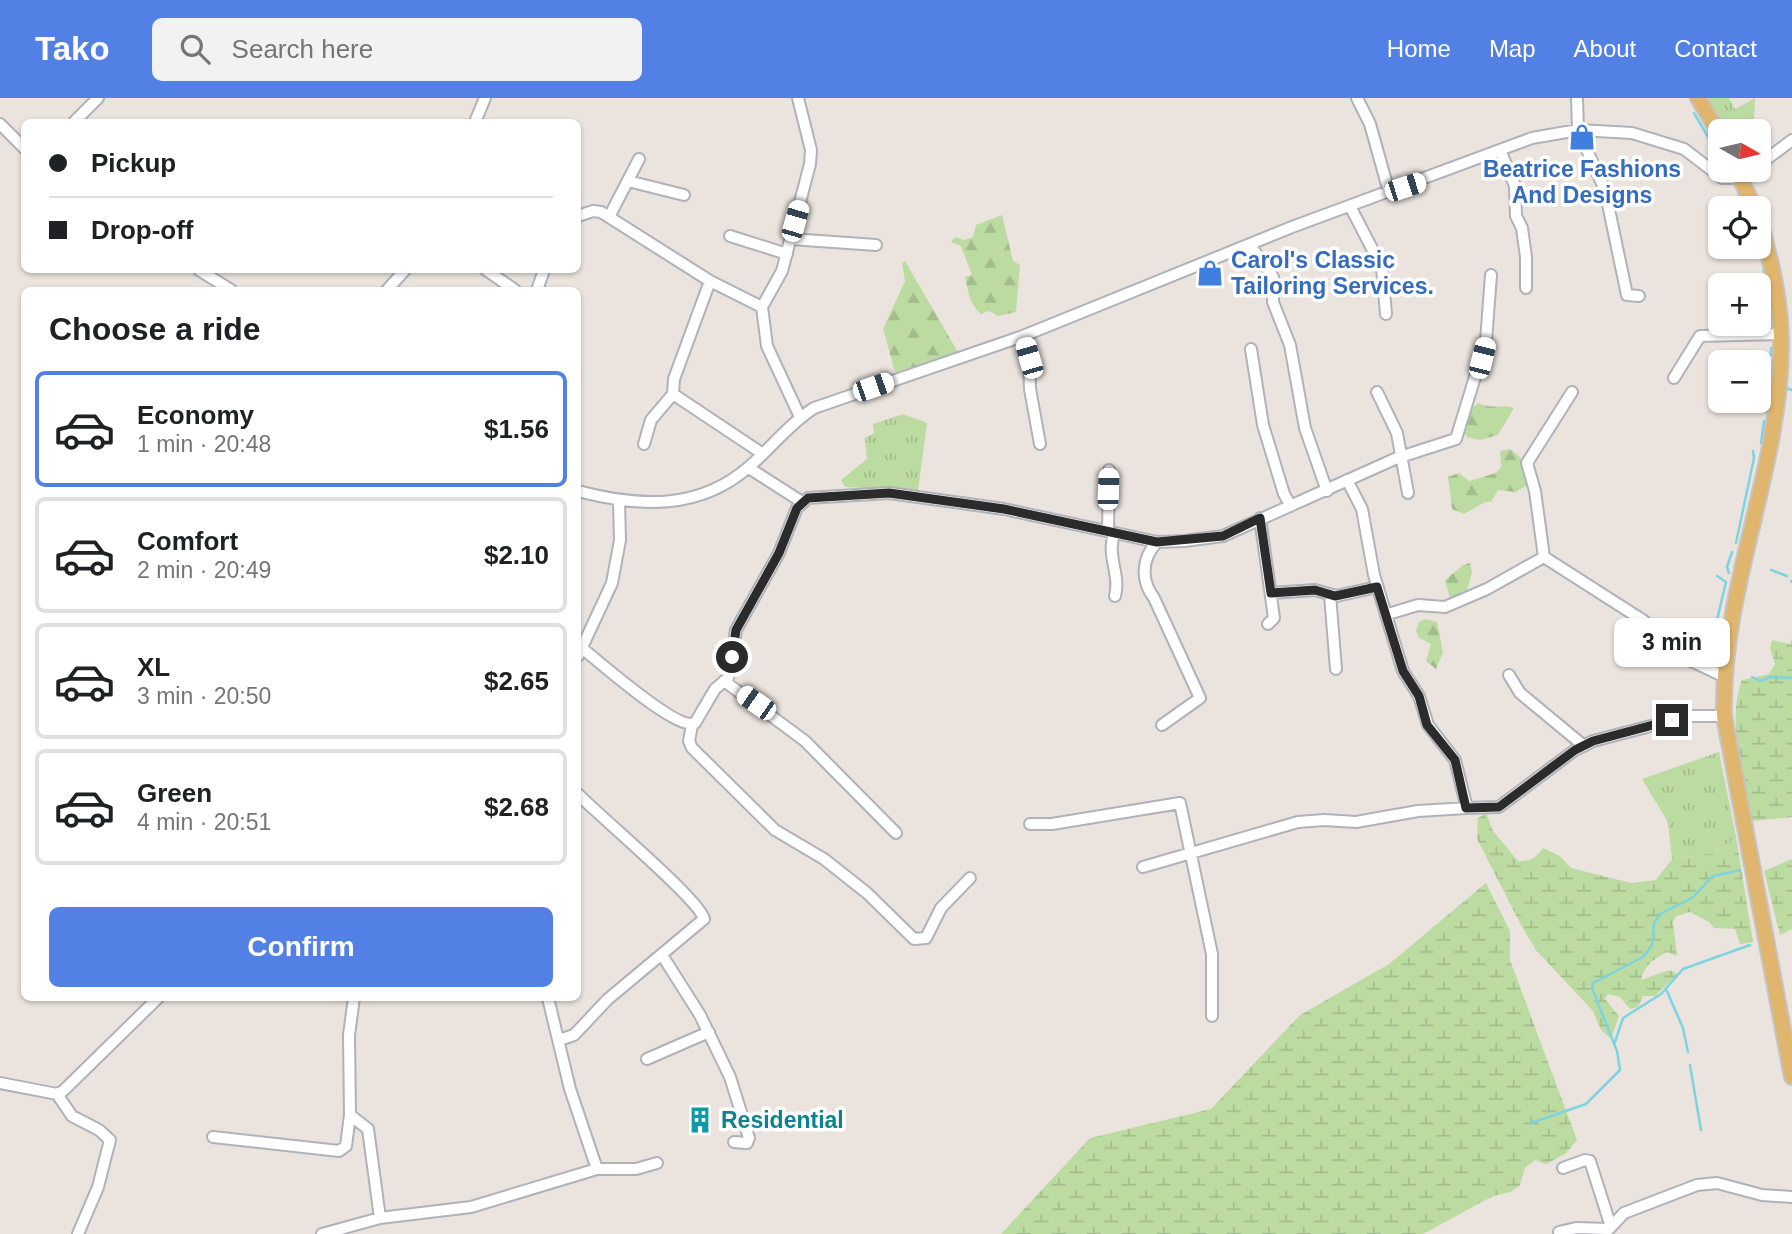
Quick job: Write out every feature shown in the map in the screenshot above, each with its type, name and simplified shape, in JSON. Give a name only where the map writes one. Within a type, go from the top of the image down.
[{"type":"main road","points":[[1698,98],[1710,119]]},
{"type":"main road","points":[[1769,259],[1778,292],[1785,339],[1772,428],[1729,622],[1723,676],[1724,716],[1792,1077]]},
{"type":"street","points":[[77,119],[98,98]]},
{"type":"street","points":[[476,119],[485,98]]},
{"type":"street","points":[[798,98],[811,150],[810,164],[787,254],[775,287],[762,307],[767,346],[800,417]]},
{"type":"street","points":[[1357,98],[1370,124],[1389,192]]},
{"type":"street","points":[[1577,98],[1578,130],[1605,190],[1627,295],[1639,296]]},
{"type":"street","points":[[0,124],[21,145]]},
{"type":"street","points":[[581,492],[619,502],[640,504],[688,500],[715,490],[749,468],[800,417],[836,399],[1023,336],[1350,206],[1532,138],[1578,130],[1615,131],[1660,140],[1699,157],[1708,165]]},
{"type":"street","points":[[1771,156],[1792,140]]},
{"type":"street","points":[[1500,150],[1515,186],[1516,216],[1522,228],[1526,257],[1526,288]]},
{"type":"street","points":[[609,217],[639,159]]},
{"type":"street","points":[[628,181],[684,195]]},
{"type":"street","points":[[1350,206],[1382,268],[1387,314]]},
{"type":"street","points":[[581,215],[593,211],[609,217],[626,231],[710,281],[762,307]]},
{"type":"street","points":[[730,236],[787,254]]},
{"type":"street","points":[[790,239],[876,245]]},
{"type":"street","points":[[1250,245],[1273,277],[1273,302],[1290,345],[1305,428],[1326,491]]},
{"type":"street","points":[[204,273],[227,287]]},
{"type":"street","points":[[390,287],[402,273]]},
{"type":"street","points":[[490,273],[510,287]]},
{"type":"street","points":[[970,878],[941,908],[926,938],[922,941],[914,939],[867,893],[824,859],[775,830],[692,748],[689,741],[692,725],[732,667],[736,630],[779,553],[802,502],[808,498],[853,493],[889,493],[1004,509],[1157,542],[1223,536],[1403,456],[1451,442],[1458,434],[1486,341],[1491,275]]},
{"type":"street","points":[[644,444],[652,420],[673,394],[674,379],[710,281]]},
{"type":"street","points":[[1023,336],[1029,358],[1030,389],[1041,444]]},
{"type":"street","points":[[1674,378],[1700,336],[1785,339]]},
{"type":"street","points":[[1251,349],[1263,425],[1284,494],[1291,506]]},
{"type":"street","points":[[1377,392],[1397,433],[1408,493]]},
{"type":"street","points":[[1572,392],[1527,463],[1535,491],[1544,557],[1644,621],[1672,652],[1723,676]]},
{"type":"street","points":[[673,394],[763,454]]},
{"type":"street","points":[[749,468],[802,502]]},
{"type":"street","points":[[1109,470],[1110,547],[1117,587],[1115,596]]},
{"type":"street","points":[[1347,480],[1362,509],[1377,587],[1388,614],[1403,671],[1419,696],[1427,725],[1455,760],[1466,808]]},
{"type":"street","points":[[581,650],[617,564],[619,502]]},
{"type":"street","points":[[1260,518],[1274,618],[1268,624]]},
{"type":"street","points":[[1157,542],[1150,550],[1145,586],[1154,598],[1200,698],[1162,725]]},
{"type":"street","points":[[1388,614],[1418,605],[1445,607],[1487,589],[1544,557]]},
{"type":"street","points":[[1271,593],[1315,590],[1330,595],[1377,587]]},
{"type":"street","points":[[1330,595],[1336,669]]},
{"type":"street","points":[[581,653],[652,704],[692,725]]},
{"type":"street","points":[[1508,676],[1520,693],[1584,746]]},
{"type":"street","points":[[724,681],[805,741],[896,833]]},
{"type":"street","points":[[1143,867],[1298,822],[1356,822],[1418,811],[1499,807],[1584,746],[1689,716],[1724,716]]},
{"type":"street","points":[[559,1040],[574,1035],[608,999],[703,923],[703,914],[688,895],[581,797]]},
{"type":"street","points":[[1030,824],[1135,812],[1176,802],[1182,807],[1212,954],[1212,1016]]},
{"type":"street","points":[[662,956],[709,1032],[730,1077],[749,1138],[747,1143],[734,1142]]},
{"type":"street","points":[[57,1094],[82,1074],[155,1001]]},
{"type":"street","points":[[213,1137],[339,1151],[346,1146],[350,1115],[349,1035],[354,1001]]},
{"type":"street","points":[[549,1001],[570,1090],[597,1169]]},
{"type":"street","points":[[647,1059],[709,1032]]},
{"type":"street","points":[[0,1083],[57,1094],[72,1116],[99,1129],[110,1140],[98,1186],[78,1234]]},
{"type":"street","points":[[350,1115],[368,1129],[380,1218]]},
{"type":"street","points":[[1563,1168],[1584,1160],[1590,1161],[1614,1229]]},
{"type":"street","points":[[326,1233],[380,1218],[471,1207],[597,1169],[636,1168],[657,1163]]},
{"type":"street","points":[[1614,1229],[1615,1219],[1624,1213],[1697,1185],[1717,1183],[1762,1195],[1792,1197]]},
{"type":"street","points":[[1559,1232],[1576,1228],[1614,1229]]},
{"type":"green space","points":[[1706,98],[1729,98],[1735,109],[1755,98],[1754,119],[1719,119]]},
{"type":"green space","points":[[1002,215],[1013,261],[1020,265],[1016,312],[998,316],[989,311],[981,314],[968,292],[965,277],[972,275],[961,246],[951,242],[955,237],[964,240],[973,237],[976,225]]},
{"type":"green space","points":[[905,261],[959,354],[895,372],[883,329],[905,281],[902,263]]},
{"type":"green space","points":[[1478,403],[1514,408],[1498,435],[1480,440],[1467,437],[1465,433],[1472,408]]},
{"type":"green space","points":[[903,414],[927,423],[918,491],[845,487],[841,480],[867,459],[865,438],[874,433],[873,424]]},
{"type":"green space","points":[[1510,449],[1521,458],[1522,466],[1530,467],[1526,486],[1515,492],[1498,490],[1491,502],[1485,502],[1464,514],[1452,509],[1448,477],[1459,473],[1469,481],[1496,473],[1501,467],[1500,451]]},
{"type":"green space","points":[[1470,563],[1472,573],[1465,597],[1451,602],[1445,580],[1463,565]]},
{"type":"green space","points":[[1426,619],[1437,622],[1443,652],[1436,669],[1426,661],[1431,644],[1419,638],[1416,631],[1419,622]]},
{"type":"green space","points":[[1792,638],[1792,817],[1752,821],[1738,750],[1738,696],[1742,680],[1769,674],[1775,664],[1770,648],[1772,640],[1790,644]]},
{"type":"green space","points":[[1719,752],[1736,837],[1714,853],[1672,859],[1668,822],[1642,779]]},
{"type":"green space","points":[[1486,813],[1493,831],[1518,861],[1532,859],[1543,848],[1560,856],[1571,868],[1631,883],[1656,880],[1672,859],[1714,853],[1736,837],[1753,942],[1740,944],[1735,929],[1714,928],[1709,922],[1690,912],[1676,916],[1673,922],[1677,956],[1667,952],[1658,957],[1647,966],[1641,980],[1669,970],[1678,974],[1655,996],[1643,996],[1638,1007],[1630,1009],[1620,997],[1608,994],[1605,999],[1619,1016],[1611,1039],[1601,1030],[1593,1011],[1536,950],[1522,927],[1477,839],[1478,818]]},
{"type":"green space","points":[[1792,859],[1792,929],[1780,935],[1764,871]]},
{"type":"green space","points":[[1486,883],[1510,931],[1510,960],[1577,1140],[1565,1154],[1546,1164],[1535,1160],[1525,1168],[1520,1185],[1511,1192],[1493,1196],[1423,1234],[1001,1234],[1090,1138],[1211,1109],[1300,1015],[1389,964]]},
{"type":"waterway","points":[[1694,113],[1708,137]]},
{"type":"waterway","points":[[1738,192],[1740,196]]},
{"type":"waterway","points":[[1762,259],[1764,273]]},
{"type":"waterway","points":[[1786,388],[1792,390]]},
{"type":"waterway","points":[[1761,443],[1764,421]]},
{"type":"waterway","points":[[1736,543],[1754,458],[1753,451]]},
{"type":"waterway","points":[[1729,573],[1727,567],[1732,552]]},
{"type":"waterway","points":[[1771,570],[1787,576]]},
{"type":"waterway","points":[[1716,624],[1726,582],[1717,576]]},
{"type":"waterway","points":[[1708,664],[1713,634]]},
{"type":"waterway","points":[[1752,677],[1760,681],[1770,677],[1792,678]]},
{"type":"waterway","points":[[1531,1123],[1586,1104],[1620,1070],[1617,1051],[1592,988],[1593,983],[1643,957],[1652,945],[1654,923],[1660,914],[1692,898],[1713,876],[1740,870]]},
{"type":"waterway","points":[[1615,1042],[1623,1018],[1661,994],[1683,969],[1750,945]]},
{"type":"waterway","points":[[1666,989],[1683,1028],[1688,1052]]},
{"type":"waterway","points":[[1690,1065],[1701,1130]]},
{"type":"place","name":"Beatrice Fashions And Designs","points":[[1582,137]]},
{"type":"place","name":"Carol's Classic Tailoring Services.","points":[[1210,273]]},
{"type":"place","name":"Residential","points":[[700,1120]]},
{"type":"route","points":[[732,657],[732,640],[736,630],[779,553],[797,508],[808,498],[853,493],[889,493],[1004,509],[1157,542],[1212,539],[1260,518],[1271,593],[1318,590],[1335,596],[1377,587],[1388,614],[1403,671],[1419,696],[1427,725],[1451,752],[1460,772],[1466,808],[1499,807],[1575,750],[1615,734],[1672,720]]}]
